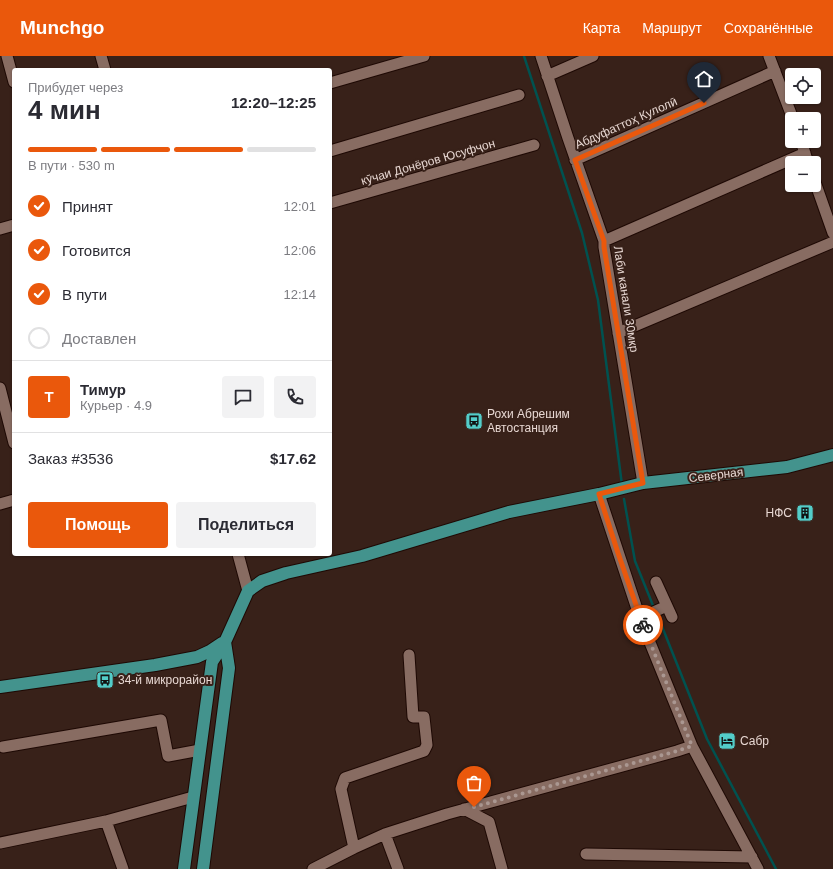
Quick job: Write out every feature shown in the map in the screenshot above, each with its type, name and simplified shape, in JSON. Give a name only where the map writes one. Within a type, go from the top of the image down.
[{"type":"main road","name":"Северная","points":[[248,592],[262,581],[286,573],[362,556],[510,512],[599,494],[643,483],[787,467],[833,455]]},
{"type":"main road","points":[[184,869],[212,662],[225,642],[248,592]]},
{"type":"main road","points":[[0,687],[155,665],[197,657],[225,642]]},
{"type":"main road","points":[[203,869],[229,668],[225,642]]},
{"type":"main road","points":[[197,657],[209,667],[210,674]]},
{"type":"main road","points":[[205,709],[224,712]]},
{"type":"street","points":[[7,56],[12,75]]},
{"type":"street","points":[[101,56],[104,68]]},
{"type":"street","points":[[332,83],[424,56]]},
{"type":"street","name":"Лаби канали 30мкр","points":[[541,56],[575,160],[604,241],[643,483]]},
{"type":"street","points":[[547,76],[592,56]]},
{"type":"street","points":[[769,56],[790,112]]},
{"type":"street","name":"Абдуфаттоҳ Кулолӣ","points":[[575,160],[775,71]]},
{"type":"street","points":[[332,150],[519,94]]},
{"type":"street","name":"кӯчаи Донёров Юсуфҷон","points":[[332,202],[534,145]]},
{"type":"street","points":[[604,241],[785,167]]},
{"type":"street","points":[[819,192],[833,233]]},
{"type":"street","points":[[0,229],[12,226]]},
{"type":"street","points":[[618,333],[833,242]]},
{"type":"street","points":[[0,388],[12,435]]},
{"type":"street","points":[[599,494],[640,618],[692,746],[758,869]]},
{"type":"street","points":[[0,504],[12,501]]},
{"type":"street","points":[[239,556],[248,592]]},
{"type":"street","points":[[656,582],[660,610]]},
{"type":"street","points":[[640,618],[660,610]]},
{"type":"street","points":[[660,610],[672,617]]},
{"type":"street","points":[[354,848],[341,789],[345,778],[424,751],[427,745],[424,717],[413,717],[409,656]]},
{"type":"street","points":[[3,747],[161,720],[168,756],[200,750]]},
{"type":"street","points":[[313,869],[385,834],[464,809],[692,746]]},
{"type":"street","points":[[0,844],[106,821],[193,797]]},
{"type":"street","points":[[464,809],[489,822],[502,869]]},
{"type":"street","points":[[106,821],[123,869]]},
{"type":"street","points":[[385,834],[398,869]]},
{"type":"street","points":[[586,854],[752,857]]},
{"type":"waterway","points":[[524,56],[582,233],[598,300],[622,485]]},
{"type":"waterway","points":[[624,499],[635,561],[654,608]]},
{"type":"waterway","points":[[657,614],[707,739],[776,869]]},
{"type":"way so far","points":[[474,807],[692,746],[643,625]]},
{"type":"place","name":"Рохи Абрешим Автостанция","points":[[474,421]]},
{"type":"place","name":"НФС","points":[[805,513]]},
{"type":"place","name":"34-й микрорайон","points":[[105,680]]},
{"type":"place","name":"Сабр","points":[[727,741]]},
{"type":"route","points":[[643,625],[599,494],[643,483],[604,241],[575,160],[704,103]]}]
